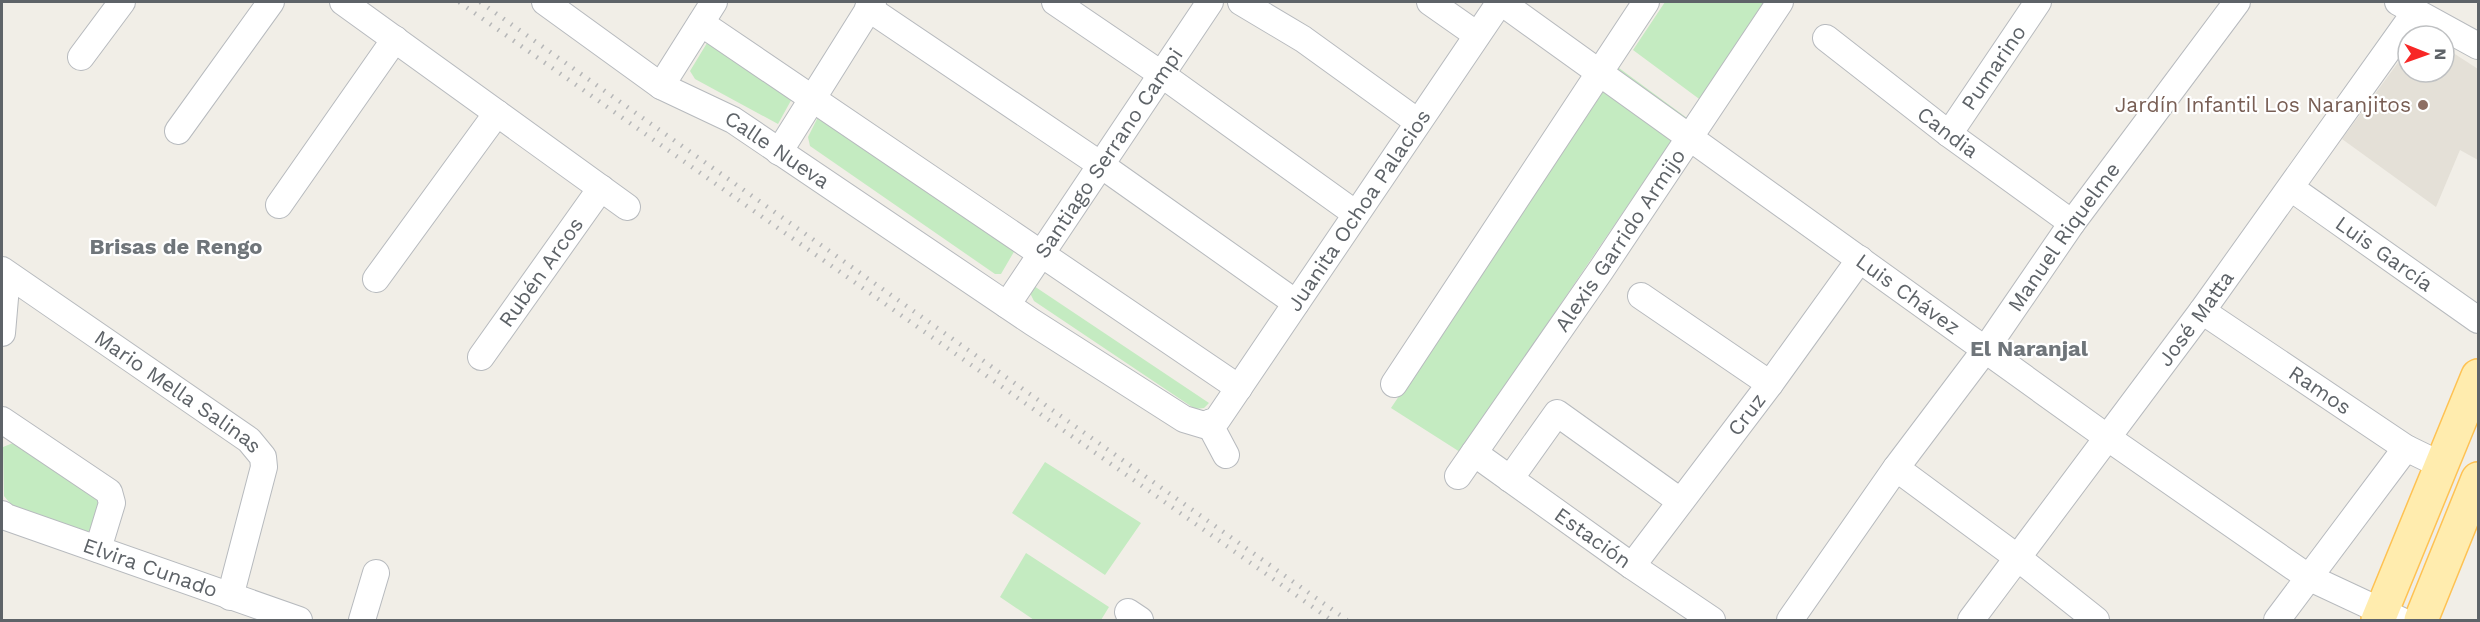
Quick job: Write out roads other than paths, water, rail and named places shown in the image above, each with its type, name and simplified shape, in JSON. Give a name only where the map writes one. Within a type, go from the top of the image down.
[{"type":"main road","points":[[2386,618],[2441,465],[2478,376]]},
{"type":"main road","points":[[2421,621],[2478,479]]},
{"type":"street","points":[[81,57],[122,2]]},
{"type":"street","points":[[178,130],[271,2]]},
{"type":"street","points":[[343,2],[627,207]]},
{"type":"street","name":"Calle Nueva","points":[[545,2],[661,86],[733,120],[1007,304],[1184,419],[1204,425],[1213,422]]},
{"type":"street","points":[[1054,2],[1161,74],[1356,214]]},
{"type":"street","name":"Santiago Serrano Campi","points":[[1007,304],[1210,2]]},
{"type":"street","points":[[1240,2],[1303,39],[1418,122]]},
{"type":"street","points":[[1430,2],[1477,35]]},
{"type":"street","name":"Juanita Ochoa Palacios","points":[[1213,422],[1239,388],[1501,2]]},
{"type":"street","name":"Luis Chávez","points":[[1501,2],[1985,350],[2308,577],[2386,618]]},
{"type":"street","points":[[1394,384],[1646,2]]},
{"type":"street","name":"Alexis Garrido Armijo","points":[[1458,476],[1601,270],[1780,2]]},
{"type":"street","name":"Manuel Riquelme","points":[[1790,621],[1896,468],[1985,350],[2072,223],[2237,2]]},
{"type":"street","name":"Pumarino","points":[[1949,134],[2029,4]]},
{"type":"street","points":[[779,152],[871,5],[1296,303]]},
{"type":"street","points":[[2407,6],[2478,46]]},
{"type":"street","name":"José Matta","points":[[1971,621],[2109,438],[2291,188],[2407,6]]},
{"type":"street","points":[[661,86],[703,10],[812,98],[1239,388]]},
{"type":"street","name":"Candia","points":[[1826,38],[1949,134],[2072,223]]},
{"type":"street","points":[[279,205],[395,39]]},
{"type":"street","points":[[376,279],[497,113]]},
{"type":"street","name":"Rubén Arcos","points":[[481,357],[601,188]]},
{"type":"street","name":"Luis García","points":[[2291,188],[2478,320]]},
{"type":"street","name":"Cruz","points":[[1632,566],[1770,384],[1860,259]]},
{"type":"street","points":[[2,333],[4,272]]},
{"type":"street","name":"Mario Mella Salinas","points":[[4,272],[249,440],[263,457],[264,467],[230,597]]},
{"type":"street","points":[[1641,296],[1770,384]]},
{"type":"street","name":"Ramos","points":[[2202,311],[2406,447],[2441,465]]},
{"type":"street","points":[[1510,479],[1557,413],[1680,501]]},
{"type":"street","points":[[2,420],[109,492],[112,503],[98,549]]},
{"type":"street","points":[[1213,422],[1226,455]]},
{"type":"street","points":[[2277,621],[2406,447]]},
{"type":"street","name":"Estación","points":[[1474,453],[1712,621]]},
{"type":"street","points":[[1896,468],[2018,558],[2096,621]]},
{"type":"street","name":"Elvira Cunado","points":[[2,514],[299,621]]},
{"type":"street","points":[[362,621],[376,573]]},
{"type":"railway","points":[[459,2],[1331,620]]},
{"type":"railway","points":[[480,2],[1347,620]]},
{"type":"place","name":"Jardín Infantil Los Naranjitos","points":[[2423,105]]},
{"type":"district","name":"Brisas de Rengo","points":[[176,246]]},
{"type":"district","name":"El Naranjal","points":[[2029,348]]}]
